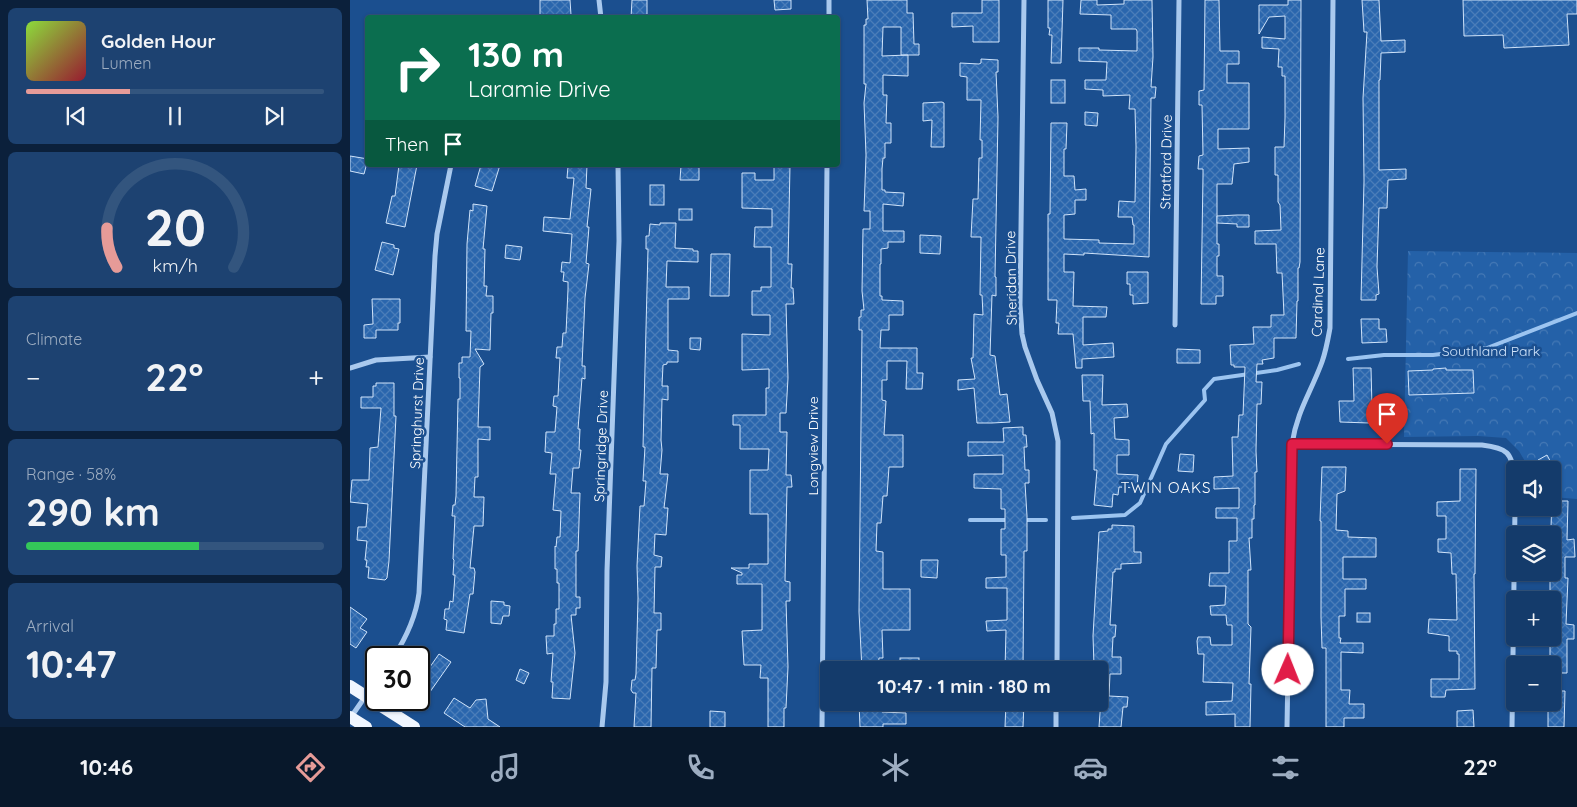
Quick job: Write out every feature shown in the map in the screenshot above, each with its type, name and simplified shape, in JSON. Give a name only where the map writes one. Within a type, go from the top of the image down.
[{"type":"main road","points":[[350,686],[365,696]]},
{"type":"main road","points":[[389,711],[414,727]]},
{"type":"main road","points":[[350,717],[366,727]]},
{"type":"street","points":[[599,0],[601,15]]},
{"type":"street","points":[[829,0],[829,15]]},
{"type":"street","name":"Sheridan Drive","points":[[1024,0],[1020,305],[1025,348],[1052,413],[1058,441],[1057,661]]},
{"type":"street","name":"Stratford Drive","points":[[1175,325],[1179,0]]},
{"type":"street","name":"Cardinal Lane","points":[[1287,727],[1292,444],[1294,429],[1301,406],[1323,361],[1330,328],[1333,0]]},
{"type":"street","name":"Springhurst Drive","points":[[400,646],[412,625],[418,600],[422,558],[437,234],[451,167]]},
{"type":"street","name":"Springridge Drive","points":[[602,727],[606,682],[608,562],[619,242],[618,167]]},
{"type":"street","name":"Longview Drive","points":[[822,727],[827,167]]},
{"type":"street","points":[[350,368],[376,360],[430,357]]},
{"type":"street","points":[[1292,444],[1482,445],[1498,447],[1508,454],[1512,461]]},
{"type":"street","points":[[1512,727],[1515,516]]},
{"type":"street","points":[[350,717],[365,696]]},
{"type":"street","points":[[1056,711],[1056,727]]},
{"type":"green space","name":"Southland Park","points":[[1408,251],[1577,253],[1577,499],[1561,498],[1561,461],[1525,461],[1519,451],[1506,438],[1478,436],[1404,437]]},
{"type":"building","points":[[540,0],[570,0],[571,15],[540,14]]},
{"type":"building","points":[[632,0],[647,0],[647,15],[631,15]]},
{"type":"building","points":[[774,0],[791,0],[791,9],[775,10]]},
{"type":"building","points":[[867,0],[907,0],[907,13],[913,13],[914,44],[919,44],[919,55],[908,55],[908,76],[883,75],[883,95],[887,95],[886,123],[891,123],[891,143],[885,143],[882,190],[885,190],[885,192],[904,193],[903,206],[883,204],[883,231],[904,231],[904,242],[888,242],[888,248],[881,249],[880,296],[882,296],[882,300],[903,301],[903,315],[889,315],[889,330],[881,330],[880,348],[917,348],[917,373],[923,373],[922,389],[906,389],[907,361],[887,361],[887,380],[882,380],[882,400],[886,401],[884,435],[903,435],[903,467],[889,467],[887,496],[883,496],[881,523],[877,523],[876,551],[883,552],[883,589],[910,589],[910,630],[882,630],[883,658],[879,658],[879,661],[862,661],[859,612],[862,330],[859,330],[859,317],[861,317],[861,310],[864,310],[862,291],[863,229],[870,229],[870,211],[864,211],[866,155],[864,103],[866,84],[864,84],[864,25],[866,25],[866,19],[868,19]],"holes":[[[883,27],[901,27],[901,55],[908,55],[882,56]]]},
{"type":"building","points":[[982,0],[999,0],[999,42],[973,42],[973,26],[952,27],[952,13],[982,13]]},
{"type":"building","points":[[1048,0],[1063,0],[1061,63],[1051,63],[1052,35],[1049,35],[1050,28],[1048,28]]},
{"type":"building","points":[[1081,0],[1097,0],[1097,5],[1124,4],[1124,0],[1152,0],[1153,57],[1151,87],[1156,87],[1155,98],[1151,98],[1149,257],[1084,253],[1084,255],[1064,254],[1064,272],[1074,272],[1073,306],[1107,307],[1106,317],[1083,317],[1083,345],[1113,343],[1114,357],[1082,359],[1082,368],[1076,368],[1073,334],[1058,334],[1059,323],[1056,323],[1057,300],[1048,300],[1051,123],[1067,123],[1066,149],[1064,149],[1064,176],[1074,176],[1075,190],[1086,189],[1086,200],[1075,200],[1075,214],[1064,215],[1064,239],[1134,244],[1132,217],[1118,217],[1119,201],[1135,202],[1136,147],[1135,109],[1129,109],[1130,95],[1103,96],[1103,90],[1085,89],[1085,80],[1106,80],[1107,62],[1079,61],[1079,48],[1137,51],[1137,31],[1136,29],[1111,29],[1111,15],[1080,14]]},
{"type":"building","points":[[1205,0],[1219,0],[1220,51],[1239,51],[1239,64],[1227,64],[1227,83],[1249,83],[1249,129],[1218,129],[1218,149],[1249,148],[1249,162],[1234,164],[1232,184],[1217,184],[1217,244],[1219,244],[1219,256],[1217,256],[1217,276],[1223,276],[1223,296],[1216,296],[1216,304],[1201,304],[1203,169],[1198,169],[1199,156],[1203,155],[1202,105],[1199,105],[1199,91],[1204,90]]},
{"type":"building","points":[[1288,0],[1301,0],[1300,262],[1298,268],[1296,338],[1274,338],[1274,358],[1262,360],[1263,364],[1257,364],[1256,382],[1262,382],[1261,404],[1257,404],[1257,472],[1255,472],[1254,519],[1252,519],[1252,538],[1249,538],[1251,570],[1248,570],[1248,624],[1251,627],[1250,727],[1235,727],[1235,714],[1206,715],[1206,702],[1232,701],[1233,683],[1203,682],[1204,654],[1198,654],[1197,641],[1198,637],[1210,637],[1211,645],[1232,645],[1232,625],[1227,625],[1226,615],[1211,615],[1210,606],[1225,605],[1226,586],[1209,586],[1210,573],[1229,573],[1229,541],[1237,541],[1237,518],[1216,518],[1216,508],[1239,508],[1239,488],[1214,489],[1214,477],[1233,476],[1232,437],[1238,437],[1239,415],[1243,415],[1245,367],[1234,367],[1234,365],[1231,365],[1230,345],[1254,344],[1253,327],[1271,327],[1271,315],[1284,315],[1282,273],[1277,273],[1276,244],[1255,244],[1255,231],[1281,230],[1278,175],[1275,175],[1275,147],[1284,147],[1285,118],[1285,76],[1282,76],[1282,67],[1278,67],[1279,49],[1262,48],[1262,37],[1285,39],[1285,16],[1269,17],[1259,34],[1259,5],[1288,5]]},
{"type":"building","points":[[1362,0],[1379,0],[1381,41],[1405,40],[1405,52],[1381,53],[1379,80],[1379,170],[1406,169],[1406,179],[1388,180],[1387,208],[1379,208],[1377,267],[1379,294],[1376,295],[1376,300],[1361,300],[1364,181],[1363,98],[1367,32],[1364,32]]},
{"type":"building","points":[[1463,0],[1577,0],[1577,14],[1567,14],[1569,45],[1504,48],[1503,35],[1464,36]]},
{"type":"building","points":[[981,59],[998,60],[998,72],[996,72],[998,117],[996,296],[992,295],[990,355],[995,356],[1000,395],[1007,394],[1010,422],[992,423],[977,423],[974,388],[958,390],[958,380],[975,379],[971,358],[973,358],[974,314],[983,315],[982,295],[980,295],[981,237],[971,237],[973,199],[978,199],[979,158],[982,158],[982,140],[980,140],[981,100],[967,100],[967,77],[960,76],[960,63],[979,64]]},
{"type":"building","points":[[1051,80],[1065,80],[1065,103],[1051,103]]},
{"type":"building","points":[[923,103],[944,103],[944,147],[931,147],[932,120],[923,121]]},
{"type":"building","points":[[1085,112],[1098,113],[1097,126],[1085,125]]},
{"type":"building","points":[[350,156],[365,158],[364,174],[350,171]]},
{"type":"building","points":[[399,167],[417,167],[405,227],[386,223],[392,196],[395,196]]},
{"type":"building","points":[[480,167],[499,167],[492,191],[475,186]]},
{"type":"building","points":[[568,167],[587,167],[586,188],[591,189],[587,227],[589,227],[586,263],[589,264],[585,298],[582,366],[585,366],[585,379],[582,378],[578,429],[580,429],[579,450],[581,450],[579,468],[573,468],[571,493],[580,493],[578,551],[576,551],[576,597],[580,597],[580,608],[576,608],[576,615],[571,615],[575,653],[570,699],[552,698],[553,653],[547,654],[546,636],[554,636],[556,609],[559,609],[559,583],[557,583],[557,569],[555,569],[555,546],[557,537],[560,537],[561,511],[553,510],[556,474],[550,474],[552,453],[545,452],[546,432],[555,432],[557,407],[553,406],[554,396],[558,396],[560,358],[556,358],[557,347],[562,347],[563,333],[566,333],[568,289],[568,282],[563,281],[564,272],[561,272],[562,262],[570,263],[572,234],[543,231],[544,217],[570,219],[574,178],[567,178]]},
{"type":"building","points":[[681,167],[699,167],[699,180],[680,180]]},
{"type":"building","points":[[774,167],[790,167],[788,264],[792,264],[791,288],[793,288],[794,304],[786,304],[788,378],[786,413],[780,413],[780,432],[787,432],[786,475],[791,475],[792,487],[787,487],[785,581],[790,582],[790,601],[786,601],[788,667],[784,727],[768,727],[768,678],[760,678],[761,665],[744,665],[742,631],[762,630],[762,584],[737,584],[737,575],[742,575],[742,573],[731,568],[749,568],[749,564],[768,564],[768,514],[750,514],[750,470],[768,470],[769,449],[740,449],[740,425],[733,425],[733,415],[766,415],[766,388],[769,388],[769,369],[742,370],[742,334],[770,335],[770,315],[752,315],[752,291],[761,291],[761,287],[771,287],[771,247],[754,247],[755,227],[772,227],[772,209],[742,208],[742,173],[755,173],[755,180],[774,180]]},
{"type":"building","points":[[650,185],[664,185],[664,205],[650,205]]},
{"type":"building","points":[[473,204],[487,206],[483,249],[485,249],[484,286],[487,286],[486,296],[493,296],[493,313],[491,313],[490,350],[475,349],[484,364],[480,367],[478,427],[490,427],[490,440],[478,439],[478,477],[475,477],[474,497],[484,497],[483,526],[474,526],[470,568],[474,568],[475,572],[473,594],[470,594],[464,633],[446,630],[447,620],[444,619],[445,609],[449,609],[450,601],[453,602],[455,575],[453,575],[453,559],[455,516],[452,516],[456,496],[458,399],[460,399],[459,363],[462,363],[462,357],[470,357],[471,331],[466,331],[467,244],[470,210],[473,211]]},
{"type":"building","points":[[679,209],[692,209],[692,220],[679,220]]},
{"type":"building","points":[[1249,215],[1249,227],[1217,223],[1217,216]]},
{"type":"building","points":[[660,223],[676,223],[675,248],[698,251],[698,262],[667,261],[666,287],[689,287],[689,299],[668,299],[668,350],[678,351],[678,362],[667,362],[667,364],[663,365],[662,386],[668,386],[668,400],[662,399],[660,474],[668,474],[664,508],[668,508],[666,535],[655,534],[654,555],[662,557],[661,567],[655,567],[654,613],[661,613],[661,630],[657,630],[656,668],[652,668],[651,727],[634,727],[636,693],[633,693],[631,690],[632,680],[635,680],[636,674],[637,566],[640,506],[644,506],[646,481],[643,481],[645,447],[643,447],[648,249],[646,249],[646,236],[649,236],[650,224],[660,225]]},
{"type":"building","points":[[920,235],[941,236],[940,254],[920,253]]},
{"type":"building","points":[[382,242],[394,245],[394,248],[399,249],[393,275],[375,270]]},
{"type":"building","points":[[506,245],[522,247],[520,260],[505,258]]},
{"type":"building","points":[[711,254],[730,254],[729,296],[710,296]]},
{"type":"building","points":[[1127,272],[1148,272],[1148,303],[1133,304],[1133,295],[1130,295],[1130,284],[1127,284]]},
{"type":"building","points":[[372,299],[400,299],[400,323],[398,323],[398,330],[376,330],[376,338],[364,338],[364,325],[373,324]]},
{"type":"building","points":[[1361,319],[1379,319],[1379,329],[1386,329],[1387,342],[1362,343]]},
{"type":"building","points":[[690,338],[701,338],[700,350],[690,349]]},
{"type":"building","points":[[1177,349],[1200,350],[1200,363],[1177,363]]},
{"type":"building","points":[[1353,368],[1371,368],[1372,408],[1370,408],[1369,423],[1340,422],[1339,401],[1354,401]]},
{"type":"building","points":[[1446,368],[1446,370],[1473,370],[1474,393],[1409,395],[1408,371]]},
{"type":"building","points":[[1082,375],[1103,375],[1102,405],[1127,404],[1128,417],[1114,418],[1115,439],[1129,440],[1129,455],[1117,455],[1117,474],[1138,475],[1137,488],[1119,487],[1118,495],[1113,494],[1112,507],[1094,505],[1097,470],[1094,470],[1094,433],[1091,434],[1090,401],[1083,401]]},
{"type":"building","points":[[376,383],[394,383],[394,416],[396,416],[389,561],[387,578],[385,580],[368,578],[369,567],[366,567],[367,560],[365,560],[367,541],[357,540],[358,527],[366,527],[368,504],[350,502],[352,480],[369,480],[370,448],[378,447],[381,408],[361,408],[361,397],[373,397],[373,386],[376,386]]},
{"type":"building","points":[[1023,427],[1023,435],[1026,435],[1027,447],[1024,447],[1025,470],[1029,470],[1029,483],[1025,483],[1027,551],[1024,551],[1023,661],[1005,661],[1006,630],[987,631],[986,621],[1007,620],[1007,588],[986,588],[986,578],[1006,577],[1006,555],[1001,555],[1001,529],[1005,529],[1005,509],[1001,509],[1001,489],[974,488],[974,474],[1003,474],[1003,455],[968,456],[968,442],[1004,442],[1003,428]]},
{"type":"building","points":[[1180,454],[1194,455],[1193,472],[1178,471]]},
{"type":"building","points":[[1547,455],[1550,461],[1539,461]]},
{"type":"building","points":[[1322,467],[1346,467],[1345,491],[1337,494],[1336,530],[1348,531],[1348,537],[1376,538],[1376,557],[1343,557],[1343,579],[1366,579],[1366,589],[1345,589],[1345,616],[1339,616],[1340,643],[1363,643],[1363,653],[1341,652],[1341,690],[1350,690],[1349,704],[1364,704],[1364,718],[1344,718],[1344,727],[1326,727],[1326,648],[1322,648],[1321,617],[1320,521]]},
{"type":"building","points":[[1460,469],[1476,469],[1474,574],[1475,689],[1446,690],[1445,697],[1431,697],[1431,679],[1459,679],[1459,654],[1457,654],[1457,651],[1449,651],[1449,636],[1428,633],[1429,619],[1457,620],[1456,574],[1452,574],[1451,553],[1438,552],[1438,539],[1446,539],[1446,516],[1437,516],[1437,502],[1460,501]]},
{"type":"building","points":[[1561,501],[1568,501],[1567,540],[1574,539],[1575,557],[1565,557],[1565,578],[1568,578],[1566,624],[1574,625],[1574,639],[1567,639],[1567,673],[1561,673],[1561,656],[1550,656],[1550,646],[1561,646],[1561,591],[1550,591],[1550,581],[1561,581],[1561,526],[1551,526],[1551,516],[1561,516]]},
{"type":"building","points":[[1112,525],[1134,526],[1134,552],[1141,552],[1141,563],[1121,564],[1121,569],[1115,569],[1115,572],[1113,572],[1110,625],[1116,625],[1112,657],[1121,657],[1121,674],[1110,674],[1109,696],[1128,697],[1127,707],[1123,707],[1121,727],[1099,727],[1100,711],[1108,711],[1108,661],[1094,661],[1093,636],[1099,532],[1112,529]]},
{"type":"building","points":[[921,560],[938,560],[937,578],[921,577]]},
{"type":"building","points":[[491,601],[504,602],[504,605],[510,606],[509,616],[503,616],[501,624],[491,623]]},
{"type":"building","points":[[350,607],[367,619],[360,628],[367,632],[356,648],[350,644]]},
{"type":"building","points":[[1357,613],[1370,613],[1370,622],[1357,622]]},
{"type":"building","points":[[439,654],[451,662],[430,692],[430,667]]},
{"type":"building","points":[[900,658],[919,658],[919,661],[900,661]]},
{"type":"building","points":[[520,669],[529,673],[524,684],[516,680]]},
{"type":"building","points":[[1561,691],[1565,691],[1564,727],[1548,727],[1548,711],[1561,711]]},
{"type":"building","points":[[454,698],[470,708],[476,700],[486,699],[488,719],[500,727],[465,727],[444,713]]},
{"type":"building","points":[[1473,710],[1474,727],[1457,727],[1457,711]]},
{"type":"building","points":[[710,711],[725,712],[725,727],[710,727]]},
{"type":"building","points":[[859,711],[906,713],[906,724],[860,727]]},
{"type":"building","points":[[1006,711],[1024,711],[1023,727],[1005,727]]},
{"type":"waterway","points":[[1348,359],[1384,355],[1433,355],[1487,348],[1577,313]]},
{"type":"waterway","points":[[1073,518],[1125,515],[1140,503],[1166,444],[1205,400],[1204,390],[1214,379],[1277,370],[1299,364]]},
{"type":"waterway","points":[[970,520],[1009,520]]},
{"type":"waterway","points":[[1023,520],[1046,520]]},
{"type":"district","name":"TWIN OAKS","points":[[1166,488]]},
{"type":"route","points":[[1288,670],[1292,444],[1387,444]]}]
